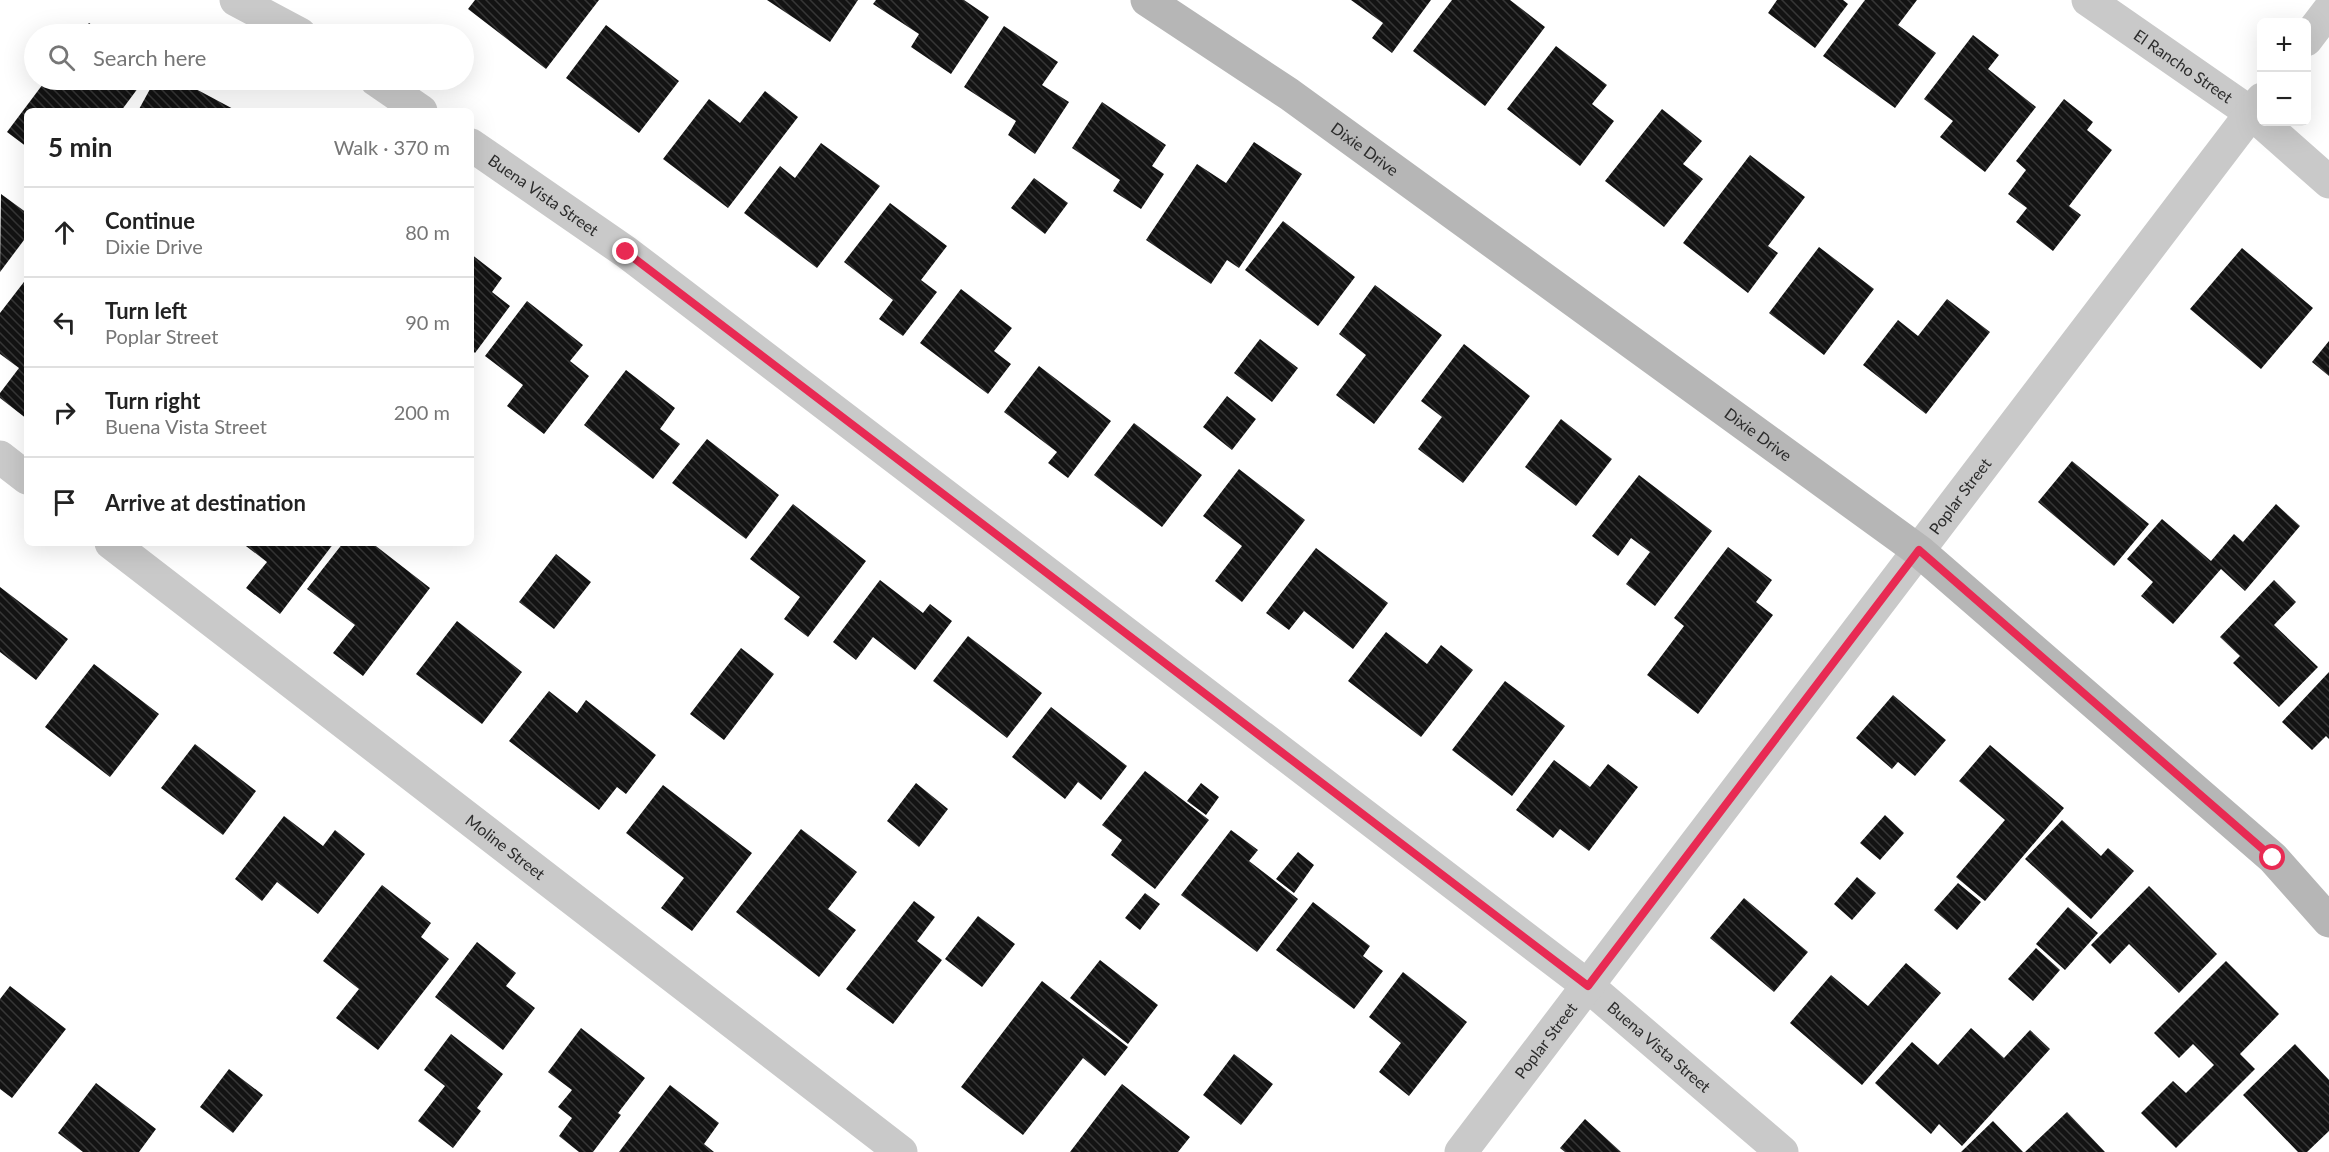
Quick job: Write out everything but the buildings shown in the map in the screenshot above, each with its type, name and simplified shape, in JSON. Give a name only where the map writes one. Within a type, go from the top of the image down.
[{"type":"street","points":[[236,0],[281,24]]},
{"type":"street","name":"Dixie Drive","points":[[1146,0],[1289,94],[1919,550],[2273,858],[2329,921]]},
{"type":"street","name":"El Rancho Street","points":[[2088,0],[2256,106],[2329,182]]},
{"type":"street","points":[[2311,34],[2329,10]]},
{"type":"street","points":[[391,90],[418,108]]},
{"type":"street","name":"Poplar Street","points":[[1461,1152],[2256,106]]},
{"type":"street","name":"Buena Vista Street","points":[[474,147],[626,252],[1588,986],[1782,1152]]},
{"type":"street","points":[[0,457],[24,476]]},
{"type":"street","name":"Moline Street","points":[[115,546],[901,1152]]},
{"type":"route","points":[[626,252],[1588,986],[1919,550],[2273,858]]}]
